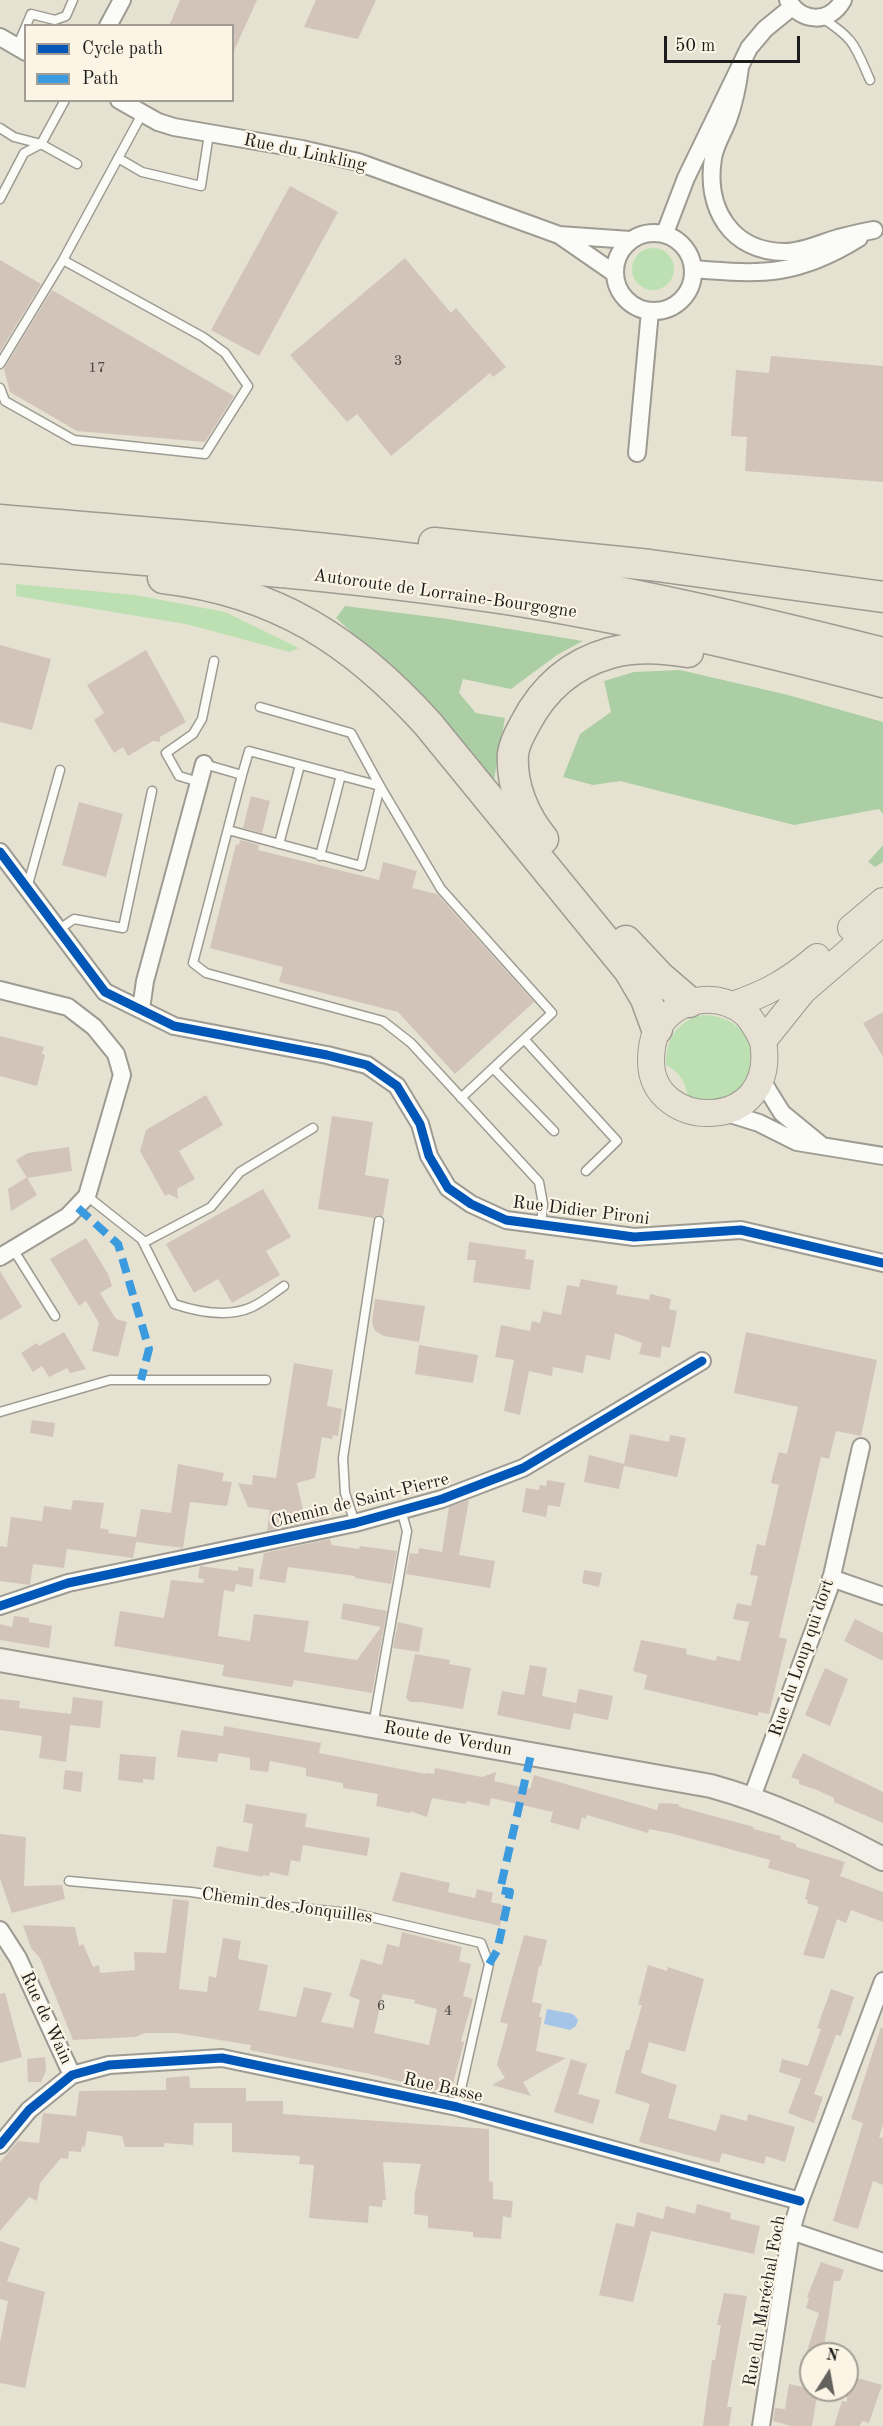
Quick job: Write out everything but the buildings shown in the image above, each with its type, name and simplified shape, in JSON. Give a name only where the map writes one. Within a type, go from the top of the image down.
[{"type":"highway","name":"Autoroute de Lorraine-Bourgogne","points":[[0,520],[268,543],[409,558],[570,583],[715,611],[883,653]]},
{"type":"highway","points":[[268,543],[305,532],[472,546],[650,565],[883,597]]},
{"type":"highway","name":"Autoroute de Lorraine-Bourgogne","points":[[0,548],[326,576],[508,600],[635,624],[795,659],[883,682]]},
{"type":"highway","points":[[0,555],[112,573],[169,579],[242,594],[291,614],[343,644],[394,688],[452,752],[628,970],[646,999],[657,1029]]},
{"type":"highway","points":[[689,1002],[660,977],[617,932],[536,830],[522,807],[515,781],[513,753],[525,723],[535,705],[547,691],[575,668],[610,653],[652,647],[750,659],[795,659]]},
{"type":"main road","points":[[732,1005],[763,995],[786,982],[883,901]]},
{"type":"main road","points":[[763,1041],[803,991],[883,922]]},
{"type":"main road","points":[[703,999],[718,1000],[732,1005],[745,1013],[756,1026],[763,1041],[765,1060],[761,1079],[746,1100],[724,1112],[705,1114],[686,1110],[669,1100],[657,1085],[651,1067],[651,1047],[657,1029],[671,1013],[689,1002],[703,999]]},
{"type":"main road","name":"Route de Verdun","points":[[0,1660],[711,1786],[752,1797],[826,1828],[883,1859]]},
{"type":"street","points":[[109,24],[122,0]]},
{"type":"street","points":[[665,233],[686,178],[749,48],[790,4],[805,17],[821,18],[834,12],[843,0]]},
{"type":"street","points":[[0,38],[21,49]]},
{"type":"street","points":[[740,67],[738,86],[728,120],[713,156],[712,168],[712,188],[717,211],[728,230],[756,246],[785,252],[878,227]]},
{"type":"street","name":"Rue du Linkling","points":[[122,102],[142,114],[174,127],[351,160],[559,235],[614,273]]},
{"type":"street","points":[[694,269],[747,273],[805,266],[842,249],[878,227]]},
{"type":"street","points":[[665,233],[685,247],[691,257],[694,269],[693,281],[682,300],[672,307],[650,311],[629,302],[621,294],[614,273],[619,254],[630,240],[641,234],[665,233]]},
{"type":"street","name":"Rue du Linkling","points":[[559,235],[630,240]]},
{"type":"street","points":[[637,453],[650,311]]},
{"type":"street","points":[[141,1009],[146,981],[204,764]]},
{"type":"street","name":"Rue Didier Pironi","points":[[0,852],[105,992],[174,1026],[327,1055],[367,1065],[397,1086],[420,1124],[429,1156],[448,1188],[471,1204],[506,1220],[634,1237],[741,1230],[883,1263]]},
{"type":"street","points":[[0,990],[68,1007],[94,1027],[116,1054],[122,1075],[87,1196],[68,1216],[7,1253]]},
{"type":"street","points":[[761,1079],[782,1113],[822,1145]]},
{"type":"street","points":[[724,1112],[759,1123],[797,1142],[883,1156]]},
{"type":"street","name":"Chemin de Saint-Pierre","points":[[0,1606],[68,1583],[355,1523],[442,1499],[523,1468],[702,1361]]},
{"type":"street","name":"Rue du Loup qui dort","points":[[752,1797],[829,1589],[861,1447]]},
{"type":"street","points":[[831,1578],[883,1596]]},
{"type":"street","name":"Rue de Wain","points":[[0,1930],[18,1958],[72,2075]]},
{"type":"street","name":"Rue du Maréchal Foch","points":[[761,2426],[791,2232],[800,2201],[883,1981]]},
{"type":"street","name":"Rue Basse","points":[[72,2075],[109,2065],[222,2058],[457,2107],[800,2201]]},
{"type":"street","points":[[0,2145],[29,2110],[72,2075]]},
{"type":"street","points":[[791,2232],[883,2262]]},
{"type":"lane","points":[[27,24],[31,14],[56,20],[66,16],[73,0]]},
{"type":"lane","points":[[821,18],[847,35],[855,46],[870,80]]},
{"type":"lane","points":[[0,199],[24,153],[41,144],[64,102]]},
{"type":"lane","points":[[0,364],[63,260],[142,114]]},
{"type":"lane","points":[[0,128],[14,137],[41,144],[77,164]]},
{"type":"lane","points":[[118,158],[142,172],[201,186],[209,134]]},
{"type":"lane","points":[[0,388],[5,401],[74,440],[205,454],[248,386],[225,353],[202,337],[63,260]]},
{"type":"lane","points":[[199,782],[179,776],[166,753],[194,734],[202,719],[214,661]]},
{"type":"lane","points":[[260,706],[351,733],[441,889],[552,1013],[461,1098]]},
{"type":"lane","points":[[380,786],[249,752],[193,963],[206,973],[383,1021],[411,1042],[539,1182],[543,1204],[540,1225]]},
{"type":"lane","points":[[204,764],[242,776]]},
{"type":"lane","points":[[279,844],[300,765]]},
{"type":"lane","points":[[27,888],[60,770]]},
{"type":"lane","points":[[320,855],[341,775]]},
{"type":"lane","points":[[228,830],[361,866],[380,786]]},
{"type":"lane","points":[[58,930],[74,919],[123,928],[152,791]]},
{"type":"lane","points":[[524,1040],[617,1141],[586,1171]]},
{"type":"lane","points":[[493,1068],[554,1131]]},
{"type":"lane","points":[[142,1240],[145,1242],[211,1207],[240,1172],[313,1128]]},
{"type":"lane","points":[[87,1196],[142,1240],[174,1304],[200,1312],[231,1312],[252,1308],[284,1286]]},
{"type":"lane","points":[[355,1523],[345,1493],[343,1458],[379,1221]]},
{"type":"lane","points":[[7,1253],[55,1316]]},
{"type":"lane","points":[[0,1412],[110,1380],[266,1380]]},
{"type":"lane","points":[[373,1726],[407,1531],[401,1510]]},
{"type":"lane","name":"Chemin des Jonquilles","points":[[69,1881],[191,1892],[358,1914],[481,1943],[489,1964],[457,2107]]},
{"type":"green space","points":[[653,248],[661,249],[668,254],[673,261],[673,277],[668,284],[661,289],[653,290],[645,289],[638,284],[633,277],[632,269],[633,261],[638,254],[645,249]]},
{"type":"green space","points":[[16,584],[135,595],[225,612],[299,648],[290,652],[186,624],[16,596]]},
{"type":"green space","points":[[345,606],[448,619],[583,641],[557,655],[511,689],[463,679],[459,693],[476,713],[505,718],[494,780],[482,781],[407,683],[336,618]]},
{"type":"green space","points":[[680,670],[788,695],[883,722],[883,814],[879,809],[794,825],[620,781],[593,785],[563,777],[580,734],[611,712],[604,681],[634,672]]},
{"type":"green space","points":[[883,845],[883,862],[875,867],[868,862]]},
{"type":"green space","points":[[702,1015],[724,1019],[739,1029],[748,1042],[751,1058],[749,1073],[742,1087],[731,1097],[716,1101],[688,1098],[682,1078],[666,1065],[668,1047],[674,1033],[685,1022]]},
{"type":"water","points":[[547,2009],[573,2014],[578,2020],[576,2026],[570,2030],[544,2024]]},
{"type":"marked path","points":[[78,1208],[118,1244],[149,1349],[141,1380]]},
{"type":"marked path","points":[[489,1964],[497,1951],[510,1892],[500,1890],[531,1754]]},
{"type":"cycle path","points":[[0,852],[105,992],[174,1026],[327,1055],[367,1065],[397,1086],[420,1124],[429,1156],[448,1188],[471,1204],[506,1220],[634,1237],[741,1230],[883,1263]]},
{"type":"cycle path","points":[[0,1606],[68,1583],[355,1523],[442,1499],[523,1468],[702,1361]]},
{"type":"cycle path","points":[[0,2145],[29,2110],[72,2075],[109,2065],[222,2058],[457,2107],[800,2201]]}]
